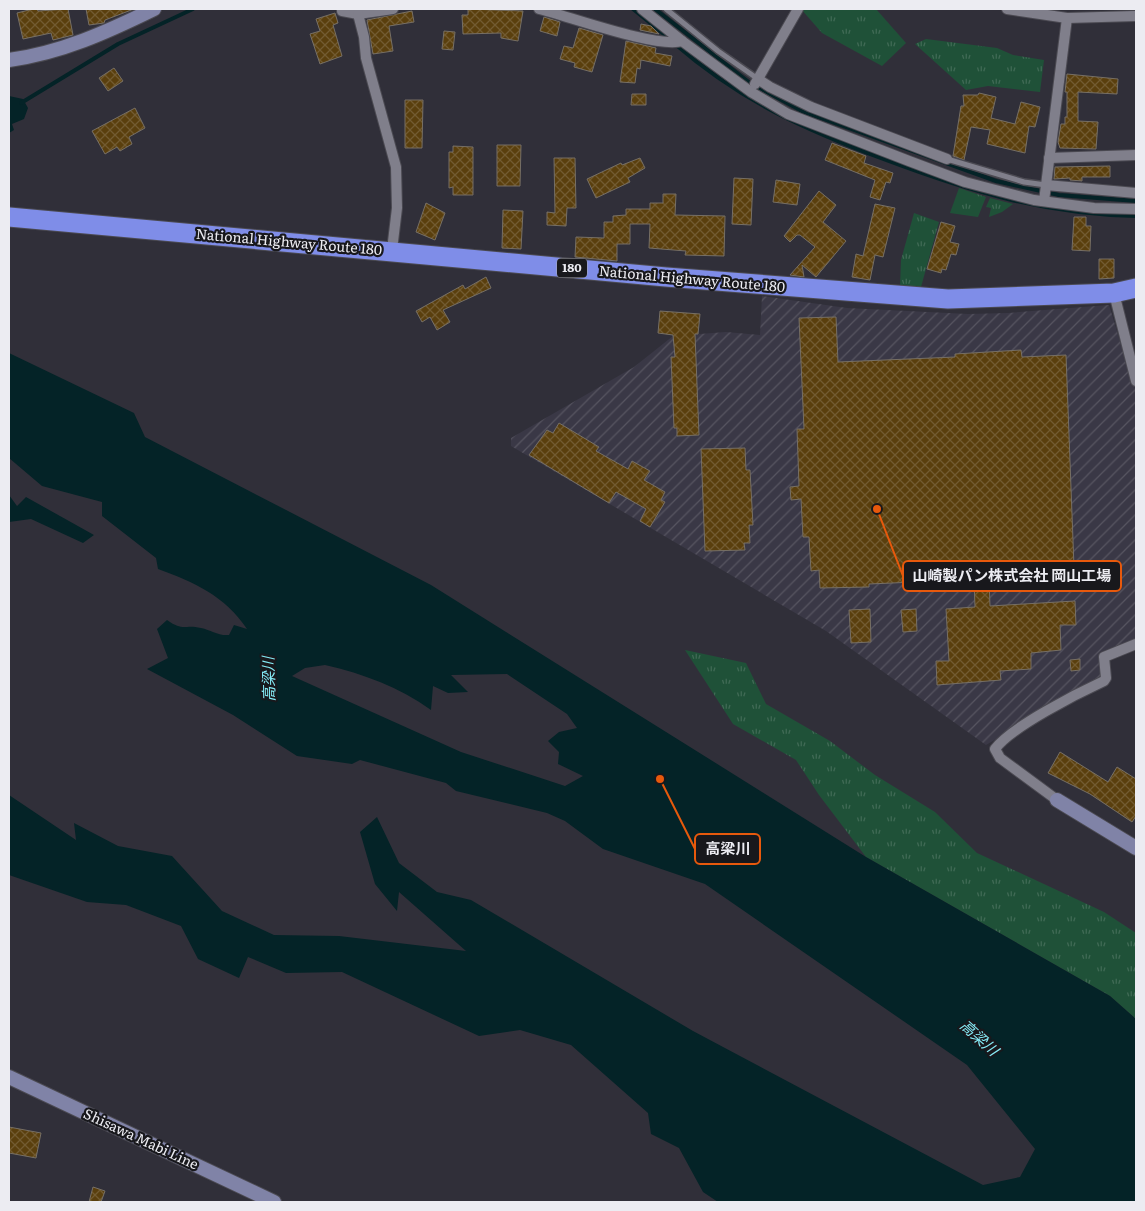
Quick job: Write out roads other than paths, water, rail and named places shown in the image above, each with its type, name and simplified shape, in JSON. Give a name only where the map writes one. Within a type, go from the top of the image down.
[{"type":"highway","name":"National Highway Route 180","points":[[9,217],[392,250],[666,277],[948,299],[1114,292],[1136,288]]},
{"type":"main road","points":[[9,60],[47,53],[76,44],[154,9]]},
{"type":"main road","points":[[1057,800],[1136,848]]},
{"type":"main road","name":"Shisawa Mabi Line","points":[[9,1077],[274,1202]]},
{"type":"street","points":[[342,9],[342,11],[358,14],[392,9]]},
{"type":"street","points":[[539,9],[651,40],[678,43]]},
{"type":"street","points":[[642,9],[678,43],[754,86],[788,114],[908,161],[965,182],[1045,193],[1136,193]]},
{"type":"street","points":[[754,86],[798,9]]},
{"type":"street","points":[[1007,9],[1067,18],[1136,16]]},
{"type":"street","points":[[358,14],[364,37],[366,58],[396,167],[398,208],[392,250]]},
{"type":"street","points":[[1045,193],[1049,158],[1052,153],[1067,18]]},
{"type":"street","points":[[754,86],[770,87],[811,107],[947,159]]},
{"type":"street","points":[[1049,158],[1136,155]]},
{"type":"street","points":[[1045,193],[1094,208],[1136,209]]},
{"type":"street","points":[[1114,292],[1136,381]]},
{"type":"street","points":[[1057,800],[1000,758],[995,749],[1003,740],[1027,724],[1104,681],[1106,678],[1104,657],[1136,644]]},
{"type":"lane","points":[[666,9],[718,51],[754,86]]},
{"type":"lane","points":[[947,159],[1024,182],[1045,193]]},
{"type":"water","points":[[9,96],[23,99],[28,108],[24,119],[12,124],[14,130],[9,133]]},
{"type":"water","name":"高梁川","points":[[9,353],[134,413],[145,437],[431,585],[866,857],[1110,996],[1136,1019],[1136,1202],[718,1202],[703,1192],[679,1148],[651,1134],[648,1113],[571,1045],[520,1030],[479,1036],[342,972],[286,973],[248,957],[239,978],[198,959],[181,926],[126,905],[87,902],[9,875],[9,795],[76,840],[74,823],[118,846],[172,856],[222,911],[274,935],[339,936],[466,951],[399,892],[397,911],[375,884],[360,832],[377,817],[399,863],[437,892],[471,900],[693,1031],[983,1185],[1020,1177],[1035,1149],[967,1065],[705,884],[603,849],[565,821],[547,813],[456,791],[446,783],[360,760],[352,764],[297,756],[233,715],[147,669],[168,658],[157,629],[167,620],[177,626],[201,628],[225,635],[229,635],[234,625],[247,629],[238,617],[219,599],[184,579],[158,569],[156,558],[102,516],[102,502],[42,486],[9,458]],"holes":[[[325,665],[367,677],[394,688],[431,710],[433,686],[448,693],[468,692],[451,675],[507,674],[567,714],[577,728],[559,732],[548,741],[559,752],[558,764],[583,776],[565,786],[461,752],[292,676],[305,668]]]},
{"type":"water","points":[[9,495],[17,506],[26,497],[94,535],[83,543],[31,519],[9,522]]},
{"type":"waterway","points":[[21,103],[118,44],[193,9]]},
{"type":"waterway","points":[[633,9],[670,39]]},
{"type":"waterway","points":[[655,9],[750,83],[802,111],[996,181],[1059,195],[1136,201]]},
{"type":"waterway","points":[[675,44],[725,82],[775,112],[828,137],[917,172],[978,191],[1039,206],[1070,211],[1136,216]]},
{"type":"place","name":"山崎製パン株式会社 岡山工場","points":[[877,509]]},
{"type":"place","name":"高梁川","points":[[660,779]]}]
